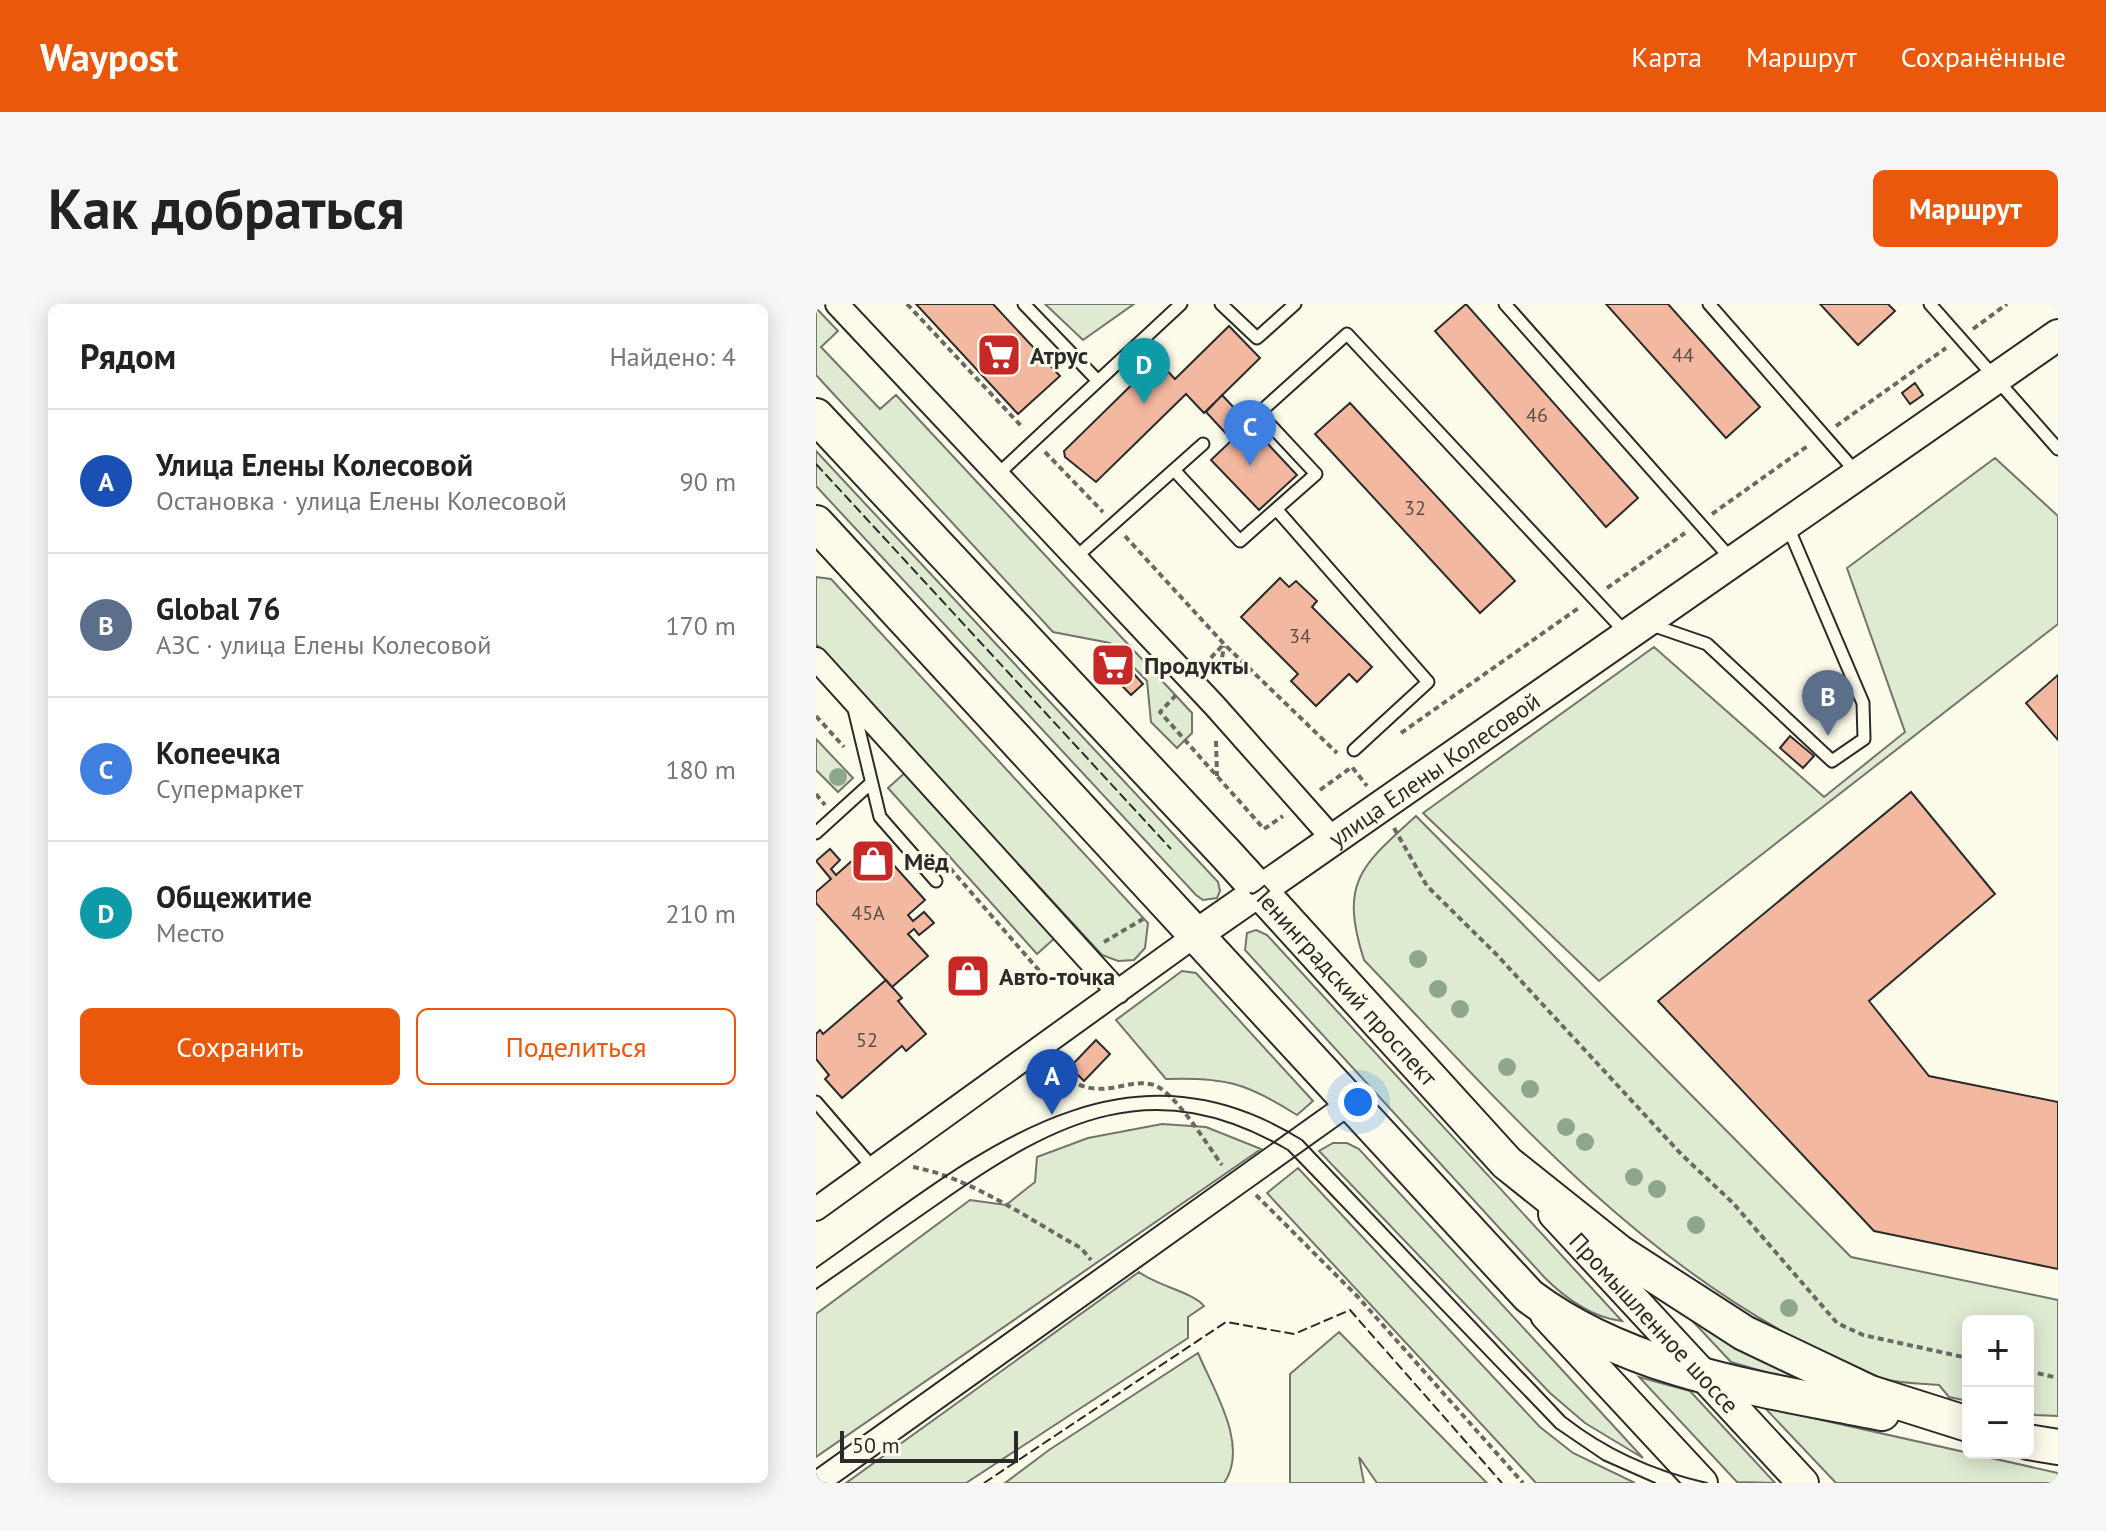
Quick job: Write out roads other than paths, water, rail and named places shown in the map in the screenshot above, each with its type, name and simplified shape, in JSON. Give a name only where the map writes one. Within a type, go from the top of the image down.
[{"type":"main road","name":"Ленинградский проспект","points":[[816,416],[1258,890],[1507,1163],[1620,1253],[1744,1333],[1870,1393],[1962,1425]]},
{"type":"main road","name":"Ленинградский проспект","points":[[820,536],[1196,935],[1529,1296],[1589,1336],[1623,1351],[1701,1374],[1962,1426]]},
{"type":"street","points":[[837,304],[1215,706],[1333,839]]},
{"type":"street","name":"улица Елены Колесовой","points":[[816,1209],[1258,890],[1639,630],[2058,335]]},
{"type":"street","points":[[816,659],[1118,992]]},
{"type":"street","points":[[817,1483],[1242,1183],[1351,1102]]},
{"type":"street","name":"Промышленное шоссе","points":[[1507,1163],[1803,1483]]},
{"type":"street","points":[[1529,1296],[1702,1483]]},
{"type":"lane","points":[[1024,304],[1098,381]]},
{"type":"lane","points":[[997,475],[1181,304]]},
{"type":"lane","points":[[1221,304],[1257,338],[1295,304]]},
{"type":"lane","points":[[1505,304],[1734,563]]},
{"type":"lane","points":[[1709,304],[1859,475]]},
{"type":"lane","points":[[1930,304],[2058,449]]},
{"type":"lane","points":[[1174,470],[1240,541],[1316,474],[1259,413],[1347,334],[1593,598],[1639,630],[1707,644],[1832,761],[1864,739],[1863,703],[1787,526]]},
{"type":"lane","points":[[1074,559],[1203,444]]},
{"type":"lane","points":[[1277,510],[1428,682],[1354,750]]},
{"type":"lane","points":[[851,697],[880,817],[936,881]]},
{"type":"lane","points":[[816,833],[871,783]]},
{"type":"lane","points":[[816,1102],[874,1169]]},
{"type":"tram line","points":[[816,1268],[928,1188],[986,1151],[1045,1121],[1105,1102],[1168,1096],[1234,1108],[1302,1140],[1565,1417],[1597,1440],[1632,1458],[1707,1483]]},
{"type":"tram line","points":[[816,1289],[984,1173],[1026,1148],[1067,1129],[1108,1116],[1150,1110],[1193,1113],[1239,1126],[1288,1150],[1556,1428],[1603,1460],[1655,1483]]},
{"type":"place","name":"Атрус","points":[[999,355]]},
{"type":"place","name":"Общежитие","points":[[1144,404]]},
{"type":"place","name":"Копеечка","points":[[1250,466]]},
{"type":"place","name":"Продукты","points":[[1113,665]]},
{"type":"place","name":"Global 76","points":[[1828,736]]},
{"type":"place","name":"Мёд","points":[[873,861]]},
{"type":"place","name":"Авто-точка","points":[[968,976]]},
{"type":"place","name":"Улица Елены Колесовой","points":[[1052,1115]]}]
